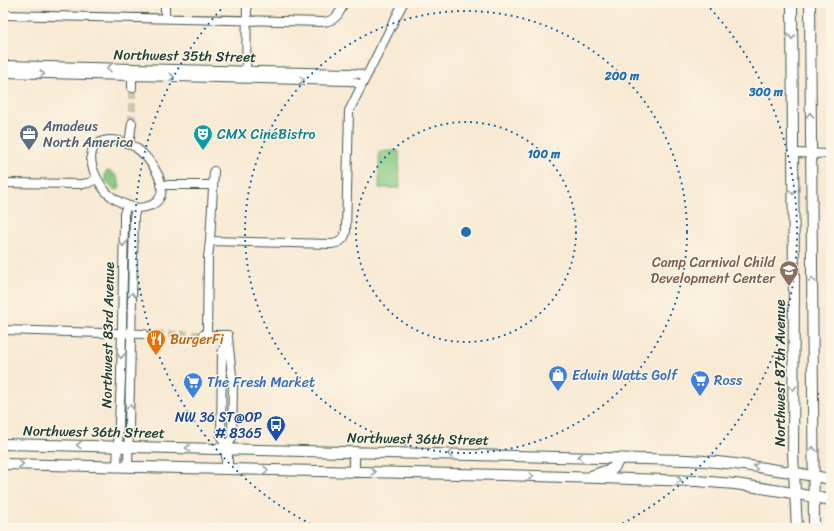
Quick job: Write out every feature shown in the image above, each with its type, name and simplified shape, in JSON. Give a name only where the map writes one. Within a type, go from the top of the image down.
[{"type":"main road","name":"Northwest 87th Avenue","points":[[792,3],[794,262],[793,454],[797,528]]},
{"type":"main road","points":[[810,3],[814,528]]},
{"type":"main road","points":[[794,262],[812,262]]},
{"type":"main road","name":"Northwest 36th Street","points":[[3,444],[708,461],[746,465],[831,479]]},
{"type":"main road","points":[[227,449],[227,469]]},
{"type":"main road","points":[[354,452],[354,472]]},
{"type":"main road","points":[[586,478],[614,468],[618,464],[619,458]]},
{"type":"main road","points":[[3,464],[691,480],[718,482],[831,500]]},
{"type":"street","points":[[165,18],[166,3]]},
{"type":"street","points":[[246,75],[247,3]]},
{"type":"street","points":[[247,20],[253,3]]},
{"type":"street","points":[[3,15],[320,22],[332,20],[337,16],[344,3]]},
{"type":"street","points":[[210,241],[332,244],[342,240],[346,231],[349,111],[403,3]]},
{"type":"street","name":"Northwest 35th Street","points":[[3,65],[20,70]]},
{"type":"street","name":"Northwest 35th Street","points":[[3,74],[20,70],[132,72],[246,75],[364,81]]},
{"type":"street","points":[[132,72],[132,88]]},
{"type":"street","points":[[129,144],[132,123]]},
{"type":"street","points":[[108,140],[129,144],[151,162],[158,174],[161,185],[160,193],[156,202],[146,207],[136,208],[111,196],[97,179],[92,168],[92,151],[101,141],[108,140]]},
{"type":"street","points":[[793,153],[831,154]]},
{"type":"street","points":[[214,171],[204,335],[228,335]]},
{"type":"street","points":[[3,183],[73,184],[85,183],[97,179]]},
{"type":"street","points":[[161,185],[214,185]]},
{"type":"street","name":"Northwest 83rd Avenue","points":[[127,205],[124,214],[118,333],[124,446],[128,467]]},
{"type":"street","name":"Northwest 83rd Avenue","points":[[117,466],[124,446],[132,334],[134,217],[136,208]]},
{"type":"street","points":[[3,330],[103,333]]},
{"type":"street","points":[[118,333],[144,334]]},
{"type":"street","points":[[227,449],[221,437],[221,402],[222,353],[228,335]]},
{"type":"street","points":[[227,449],[232,437],[233,402],[233,385],[228,335]]},
{"type":"street","points":[[221,402],[233,402]]},
{"type":"green space","points":[[379,151],[399,151],[400,188],[379,188]]},
{"type":"green space","points":[[107,171],[113,173],[119,181],[120,187],[118,190],[112,188],[107,182],[105,173]]},
{"type":"tunnel","points":[[132,88],[132,123]]},
{"type":"tunnel","points":[[144,334],[202,335]]},
{"type":"place","name":"Amadeus North America","points":[[29,151]]},
{"type":"place","name":"CMX CinéBistro","points":[[203,151]]},
{"type":"place","name":"Camp Carnival Child Development Center","points":[[789,287]]},
{"type":"place","name":"BurgerFi","points":[[156,356]]},
{"type":"place","name":"Edwin Watts Golf","points":[[558,392]]},
{"type":"place","name":"Ross","points":[[700,397]]},
{"type":"place","name":"The Fresh Market","points":[[193,399]]},
{"type":"place","name":"NW 36 ST@OP # 8365","points":[[276,442]]}]
